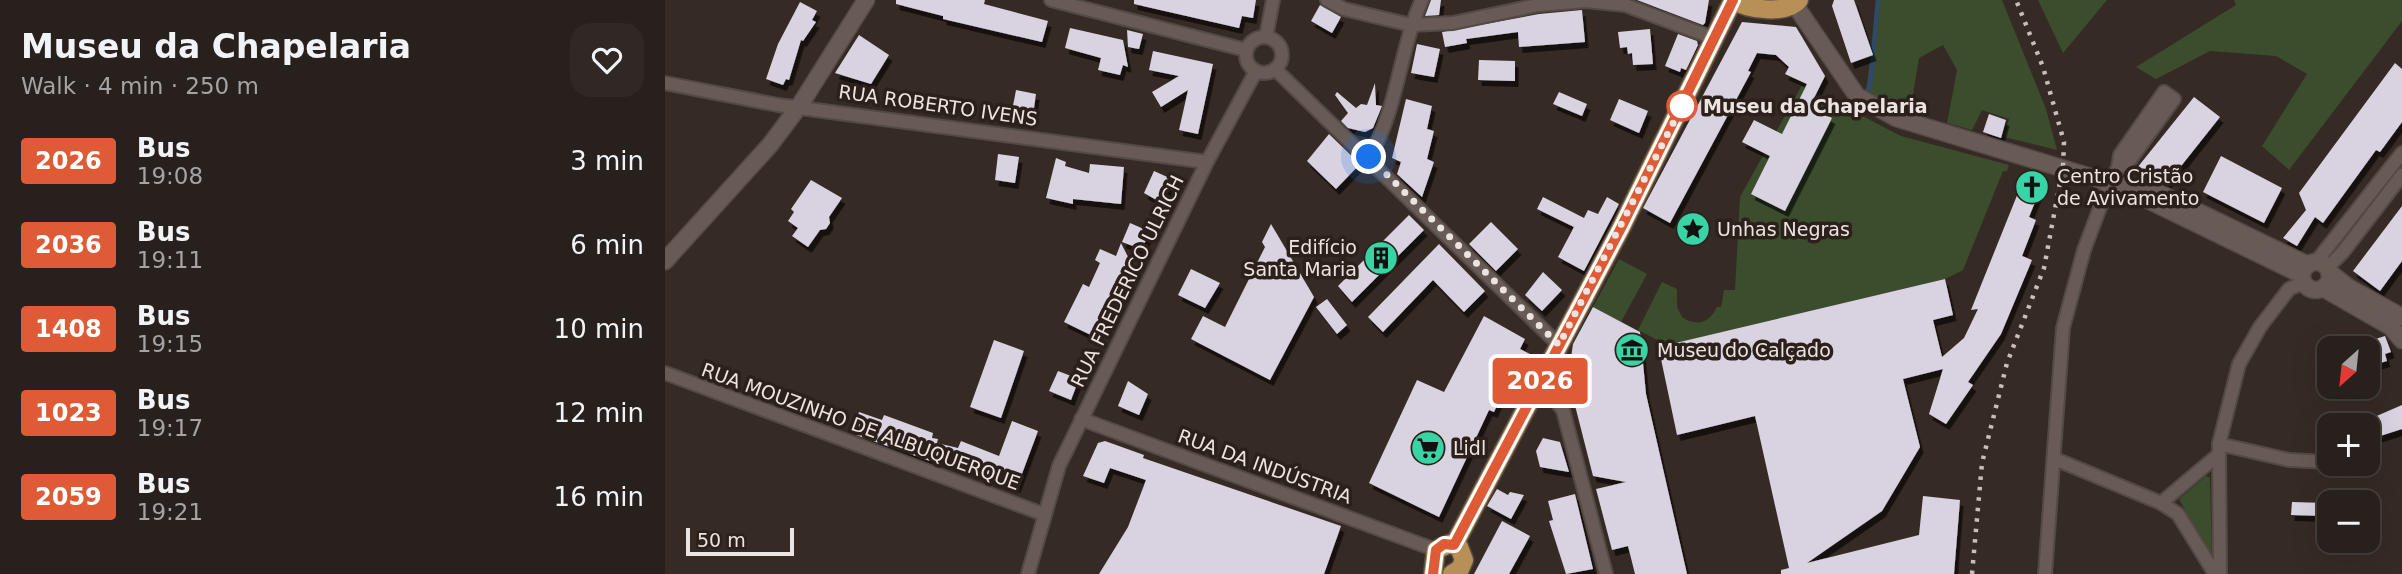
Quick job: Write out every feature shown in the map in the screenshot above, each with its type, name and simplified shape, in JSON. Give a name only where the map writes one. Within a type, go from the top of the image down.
[{"type":"main road","points":[[1454,545],[1716,39],[1733,0],[1741,5],[1781,9],[1797,2]]},
{"type":"main road","points":[[1444,544],[1454,545],[1462,551],[1464,560],[1460,569],[1442,568],[1444,544]]},
{"type":"street","points":[[665,261],[770,145],[800,105],[866,0]]},
{"type":"street","points":[[1051,0],[1246,50]]},
{"type":"street","points":[[1266,37],[1273,0]]},
{"type":"street","points":[[1327,0],[1344,9],[1411,24],[1453,23],[1538,5],[1586,1],[1624,2],[1716,39]]},
{"type":"street","points":[[1369,157],[1382,135],[1411,24],[1422,0]]},
{"type":"street","points":[[1797,2],[1848,84],[1872,107],[1896,118],[2114,175],[2150,201],[2314,271],[2402,317]]},
{"type":"street","points":[[1266,37],[1275,41],[1281,50],[1281,60],[1275,69],[1266,73],[1256,71],[1248,65],[1246,50],[1256,39],[1266,37]]},
{"type":"street","points":[[1275,69],[1369,157],[1559,345]]},
{"type":"street","name":"RUA FREDERICO ULRICH","points":[[1028,574],[1043,514],[1059,466],[1207,162],[1256,71]]},
{"type":"street","name":"RUA ROBERTO IVENS","points":[[665,83],[778,105],[800,105],[1207,162]]},
{"type":"street","points":[[2045,574],[2063,328],[2084,250],[2120,155],[2164,92],[2174,99],[2130,160],[2114,175]]},
{"type":"street","points":[[2402,153],[2314,271],[2314,290],[2323,288],[2391,327],[2402,340]]},
{"type":"street","points":[[2220,574],[2219,450],[2239,364],[2260,327],[2289,289],[2343,252],[2402,175]]},
{"type":"street","name":"RUA MOUZINHO DE ALBUQUERQUE","points":[[665,373],[1043,514]]},
{"type":"street","points":[[1540,381],[1563,410],[1606,574]]},
{"type":"street","name":"RUA DA INDÚSTRIA","points":[[1081,419],[1442,568]]},
{"type":"street","points":[[2219,450],[2317,461]]},
{"type":"street","points":[[2161,503],[2219,450]]},
{"type":"street","points":[[2055,459],[2161,503],[2178,514],[2215,574]]},
{"type":"green space","points":[[1879,0],[2002,0],[2046,109],[2057,150],[2004,137],[2009,119],[1982,110],[1972,130],[1947,123],[1957,70],[1943,45],[1919,58],[1910,112],[1876,100],[1866,90]]},
{"type":"green space","points":[[2038,0],[2107,0],[2063,53]]},
{"type":"green space","points":[[2234,0],[2402,0],[2402,21],[2289,170],[2262,146],[2307,74],[2276,56],[2210,51],[2156,79],[2136,67],[2236,5]]},
{"type":"green space","points":[[1802,85],[1901,136],[2009,165],[2007,171],[2003,171],[1963,270],[1945,279],[1667,345],[1638,330],[1662,282],[1677,289],[1677,307],[1682,317],[1692,322],[1707,320],[1717,307],[1721,307],[1724,290],[1735,290],[1740,197]]},
{"type":"green space","points":[[1619,259],[1647,274],[1621,322],[1593,307]]},
{"type":"green space","points":[[2206,476],[2210,478],[2212,559],[2179,499]]},
{"type":"building","points":[[896,0],[985,0],[984,4],[1048,21],[1042,42],[943,19],[943,16],[896,4]]},
{"type":"building","points":[[1134,0],[1256,0],[1253,18],[1242,16],[1239,28],[1134,4]]},
{"type":"building","points":[[1431,0],[1441,0],[1439,15],[1425,16]]},
{"type":"building","points":[[1637,0],[1709,0],[1703,25]]},
{"type":"building","points":[[1834,0],[1854,0],[1873,55],[1851,63],[1832,6]]},
{"type":"building","points":[[800,2],[817,11],[812,20],[816,22],[803,41],[801,40],[789,80],[786,79],[783,85],[766,79],[778,44]]},
{"type":"building","points":[[1320,5],[1341,17],[1332,33],[1311,21]]},
{"type":"building","points":[[1582,10],[1585,42],[1519,47],[1518,32],[1466,39],[1467,43],[1445,47],[1442,32],[1539,14]]},
{"type":"building","points":[[1742,22],[1796,27],[1825,76],[1810,106],[1832,118],[1785,211],[1751,194],[1770,156],[1742,142],[1754,120],[1782,134],[1807,84],[1785,74],[1789,67],[1776,55],[1757,53],[1748,71],[1751,72],[1670,223],[1643,208]]},
{"type":"building","points":[[1070,28],[1123,40],[1128,67],[1123,65],[1120,75],[1098,70],[1101,58],[1065,48]]},
{"type":"building","points":[[1650,29],[1653,64],[1633,65],[1632,53],[1628,54],[1627,47],[1620,48],[1618,32]]},
{"type":"building","points":[[1127,30],[1143,34],[1139,49],[1128,47]]},
{"type":"building","points":[[1678,34],[1697,41],[1698,45],[1686,70],[1681,68],[1680,72],[1665,66]]},
{"type":"building","points":[[859,35],[889,55],[871,84],[835,73]]},
{"type":"building","points":[[1417,44],[1440,49],[1434,77],[1411,73]]},
{"type":"building","points":[[1153,51],[1213,64],[1198,134],[1179,130],[1188,90],[1161,107],[1152,92],[1179,76],[1149,70]]},
{"type":"building","points":[[1479,60],[1515,61],[1515,81],[1478,80]]},
{"type":"building","points":[[2395,63],[2402,69],[2402,122],[2380,152],[2376,150],[2323,223],[2315,217],[2297,246],[2283,238],[2306,210],[2299,193]]},
{"type":"building","points":[[1375,83],[1376,105],[1382,106],[1373,128],[1365,132],[1348,128],[1341,121],[1348,113],[1335,95],[1337,92],[1356,108],[1361,104],[1367,105]]},
{"type":"building","points":[[1016,90],[1036,94],[1033,115],[1012,111]]},
{"type":"building","points":[[1559,92],[1587,104],[1582,116],[1553,104]]},
{"type":"building","points":[[2194,97],[2220,117],[2166,185],[2142,175],[2137,168]]},
{"type":"building","points":[[1406,99],[1432,106],[1427,129],[1434,131],[1427,159],[1434,162],[1422,197],[1397,174],[1401,162],[1392,158]]},
{"type":"building","points":[[1619,99],[1648,111],[1639,133],[1610,120]]},
{"type":"building","points":[[1989,114],[2006,120],[2001,138],[1983,132]]},
{"type":"building","points":[[1329,134],[1360,164],[1336,189],[1307,161]]},
{"type":"building","points":[[998,154],[1019,157],[1015,183],[995,180]]},
{"type":"building","points":[[2221,156],[2282,188],[2264,223],[2203,192]]},
{"type":"building","points":[[1056,158],[1066,162],[1065,166],[1089,173],[1090,164],[1124,167],[1121,204],[1073,199],[1073,204],[1046,198]]},
{"type":"building","points":[[1154,171],[1174,180],[1160,202],[1144,193]]},
{"type":"building","points":[[2024,178],[2040,181],[2042,185],[2029,217],[2036,220],[2022,256],[2032,260],[2001,334],[1968,382],[1973,385],[1946,424],[1929,414],[1943,369],[1903,379],[1920,447],[1882,511],[1807,563],[1919,535],[1923,496],[1960,500],[1954,574],[1781,574],[1781,570],[1789,568],[1755,416],[1677,435],[1657,340],[1667,345],[1945,279],[1953,315],[1933,320],[1942,357],[1964,338],[1978,309],[1971,310]]},
{"type":"building","points":[[811,180],[842,198],[829,217],[830,223],[826,229],[820,230],[808,247],[792,236],[798,228],[788,221],[794,212],[791,209]]},
{"type":"building","points":[[1543,197],[1584,218],[1588,210],[1598,214],[1607,197],[1619,204],[1584,271],[1558,257],[1574,227],[1537,209]]},
{"type":"building","points":[[2402,206],[2402,261],[2380,291],[2353,271]]},
{"type":"building","name":"Edifício Santa Maria","points":[[1409,215],[1424,230],[1352,302],[1338,286]]},
{"type":"building","points":[[1491,222],[1518,249],[1496,271],[1469,244]]},
{"type":"building","points":[[1130,223],[1146,230],[1149,235],[1141,249],[1122,242]]},
{"type":"building","points":[[1271,224],[1314,297],[1270,380],[1191,339],[1203,316],[1225,327],[1265,247],[1262,242]]},
{"type":"building","points":[[1121,243],[1133,267],[1126,283],[1115,285],[1100,315],[1106,318],[1097,338],[1064,322],[1083,284],[1089,287],[1100,263],[1095,260],[1100,249],[1116,256]]},
{"type":"building","points":[[1439,244],[1485,291],[1464,312],[1433,280],[1383,332],[1368,317]]},
{"type":"building","points":[[1191,269],[1220,283],[1205,308],[1178,295]]},
{"type":"building","points":[[1543,272],[1562,290],[1542,311],[1525,295]]},
{"type":"building","points":[[1327,299],[1347,325],[1337,334],[1316,307]]},
{"type":"building","points":[[1593,307],[1640,332],[1646,394],[1687,574],[1635,574],[1628,546],[1612,550],[1596,489],[1626,482],[1593,476],[1568,378],[1573,344]]},
{"type":"building","name":"Lidl","points":[[1484,316],[1525,339],[1520,349],[1538,358],[1527,379],[1509,369],[1495,396],[1500,399],[1494,412],[1489,410],[1439,517],[1369,483],[1417,380],[1444,392]]},
{"type":"building","points":[[2385,336],[2391,352],[2385,354],[2387,361],[2380,363],[2380,338]]},
{"type":"building","points":[[994,340],[1024,351],[1001,418],[970,407]]},
{"type":"building","points":[[1058,371],[1079,379],[1071,400],[1049,391]]},
{"type":"building","points":[[1128,381],[1148,394],[1139,415],[1118,406]]},
{"type":"building","points":[[2402,405],[2402,429],[2380,436],[2380,415]]},
{"type":"building","points":[[859,412],[882,420],[884,415],[933,433],[932,438],[938,439],[937,443],[958,448],[961,441],[999,456],[1012,421],[1038,431],[1017,487],[932,455],[930,461],[856,435],[859,426],[855,425]]},
{"type":"building","points":[[1543,438],[1560,442],[1569,472],[1540,467],[1536,451]]},
{"type":"building","points":[[1105,441],[1144,455],[1143,458],[1341,526],[1324,574],[1099,574],[1128,527],[1146,480],[1110,468],[1104,483],[1083,476],[1098,443]]},
{"type":"building","points":[[1497,489],[1508,495],[1510,492],[1524,495],[1511,519],[1487,506]]},
{"type":"building","points":[[1575,494],[1593,569],[1566,574],[1549,521],[1553,520],[1548,501]]},
{"type":"building","points":[[2292,502],[2317,503],[2317,516],[2291,515]]},
{"type":"building","points":[[1502,521],[1530,536],[1509,574],[1474,574]]},
{"type":"waterway","points":[[1867,91],[1870,86],[1878,0]]},
{"type":"railway","points":[[1972,574],[1982,463],[2007,363],[2044,268],[2063,166],[2064,142],[2043,67],[2016,0]]},
{"type":"bus line","name":"2026","points":[[1433,574],[1436,567],[1436,550],[1444,544],[1454,545],[1621,228],[1733,0]]},
{"type":"place","name":"Museu da Chapelaria","points":[[1682,106]]},
{"type":"place","name":"Centro Cristão de Avivamento","points":[[2032,187]]},
{"type":"place","name":"Unhas Negras","points":[[1693,229]]},
{"type":"place","name":"Edifício Santa Maria","points":[[1381,258]]},
{"type":"place","name":"Museu do Calçado","points":[[1632,350]]},
{"type":"place","name":"Lidl","points":[[1428,448]]},
{"type":"route","points":[[1369,157],[1559,345],[1682,106]]}]
